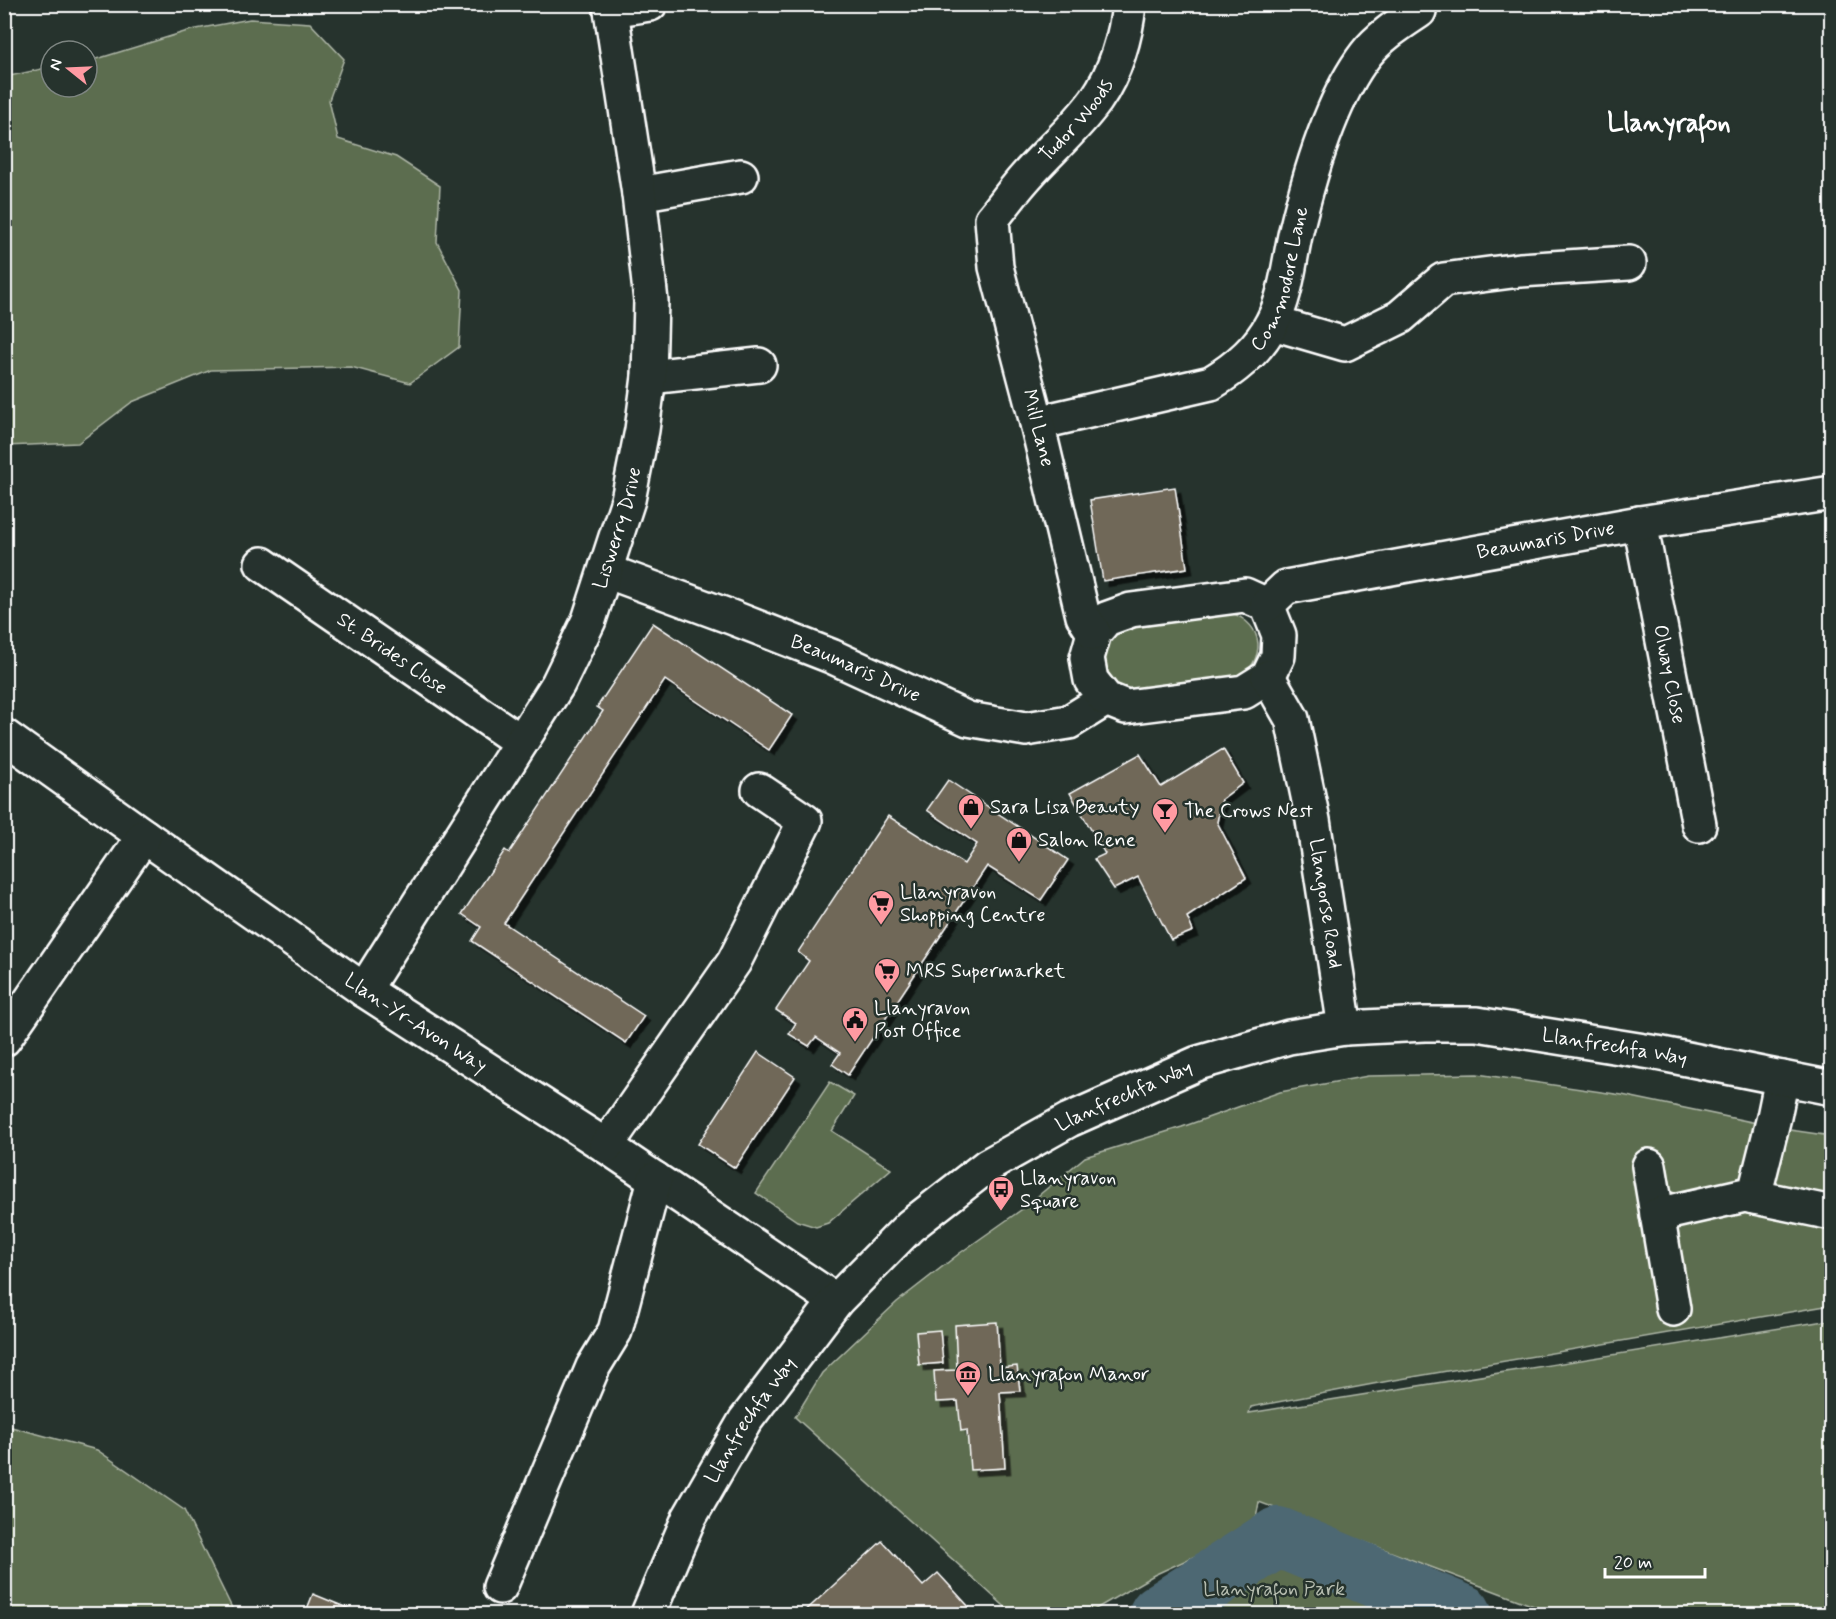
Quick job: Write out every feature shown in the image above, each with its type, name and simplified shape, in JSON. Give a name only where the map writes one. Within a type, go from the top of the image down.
[{"type":"street","points":[[611,8],[650,4]]},
{"type":"street","name":"Tudor Woods","points":[[992,219],[1018,185],[1061,141],[1096,99],[1115,63],[1128,23],[1130,4]]},
{"type":"street","name":"Liswerry Drive","points":[[364,990],[558,684],[590,620],[628,500],[642,430],[649,377],[651,302],[639,194],[611,8]]},
{"type":"street","name":"Commodore Lane","points":[[1037,423],[1211,383],[1233,369],[1255,349],[1273,323],[1284,289],[1296,229],[1310,180],[1345,86],[1367,52],[1392,29],[1419,11]]},
{"type":"street","points":[[639,194],[741,176]]},
{"type":"street","name":"Mill Lane","points":[[992,219],[996,267],[1037,423],[1083,616],[1094,633]]},
{"type":"street","points":[[1273,323],[1345,344],[1400,317],[1443,280],[1520,270],[1629,263]]},
{"type":"street","points":[[649,377],[759,365]]},
{"type":"street","name":"Beaumaris Drive","points":[[1267,605],[1286,587],[1640,523],[1832,493]]},
{"type":"street","name":"Olway Close","points":[[1640,523],[1699,825]]},
{"type":"street","name":"St. Brides Close","points":[[262,564],[521,742]]},
{"type":"street","name":"Beaumaris Drive","points":[[606,571],[831,656],[968,719],[1026,729],[1069,722],[1106,699]]},
{"type":"street","points":[[1245,595],[1267,605],[1279,635],[1278,656],[1268,677],[1244,692],[1126,707],[1106,699],[1091,680],[1087,658],[1094,633],[1106,619],[1131,610],[1245,595]]},
{"type":"street","name":"Llangorse Road","points":[[1268,677],[1292,719],[1313,820],[1345,1028]]},
{"type":"street","name":"Llan-Yr-Avon Way","points":[[4,736],[364,990],[606,1146],[836,1301]]},
{"type":"street","points":[[606,1146],[734,962],[806,821],[759,790]]},
{"type":"street","points":[[4,1039],[144,836]]},
{"type":"street","name":"Llanfrechfa Way","points":[[648,1614],[689,1518],[745,1421],[836,1301],[910,1226],[987,1166],[1069,1120],[1198,1063],[1289,1037],[1345,1028],[1425,1024],[1477,1024],[1657,1053],[1832,1088]]},
{"type":"street","points":[[1754,1197],[1782,1078]]},
{"type":"street","points":[[1649,1166],[1673,1309]]},
{"type":"street","points":[[501,1587],[593,1367],[615,1331],[655,1179]]},
{"type":"street","points":[[1657,1215],[1745,1195],[1832,1213]]},
{"type":"green space","points":[[250,19],[310,23],[344,59],[329,100],[338,139],[396,157],[440,186],[437,242],[462,290],[459,347],[410,383],[351,367],[211,370],[132,402],[78,443],[5,446],[5,77],[39,70],[39,99],[99,99],[99,58],[191,30]]},
{"type":"green space","points":[[1224,611],[1246,621],[1257,638],[1258,648],[1255,659],[1240,678],[1125,692],[1105,681],[1097,648],[1110,629]]},
{"type":"green space","points":[[1477,1074],[1622,1095],[1790,1130],[1831,1136],[1831,1305],[1389,1381],[1251,1407],[1249,1413],[1831,1320],[1831,1614],[1555,1614],[1259,1502],[1254,1529],[1154,1575],[1087,1614],[1013,1614],[795,1417],[822,1373],[897,1302],[960,1253],[1021,1210],[1085,1157],[1182,1127],[1280,1092],[1368,1076]]},
{"type":"green space","points":[[830,1082],[854,1096],[832,1131],[891,1169],[828,1223],[816,1227],[797,1221],[756,1193]]},
{"type":"green space","points":[[4,1425],[97,1450],[184,1510],[235,1614],[5,1614]]},
{"type":"green space","name":"Llanyrafon Park","points":[[1273,1560],[1397,1614],[1187,1614]]},
{"type":"building","points":[[1175,487],[1187,568],[1103,581],[1090,500]]},
{"type":"building","points":[[653,623],[792,715],[769,750],[665,680],[504,923],[644,1016],[626,1043],[472,941],[481,927],[462,914],[505,850],[509,853],[603,711],[597,707]]},
{"type":"building","points":[[1223,749],[1243,783],[1222,799],[1217,822],[1246,878],[1187,917],[1193,931],[1171,940],[1138,877],[1114,889],[1094,859],[1105,854],[1070,793],[1140,754],[1161,787]]},
{"type":"building","name":"Llanyravon Shopping Centre","points":[[948,780],[1068,860],[1041,900],[987,866],[848,1075],[832,1064],[840,1053],[816,1037],[809,1046],[789,1034],[796,1023],[776,1010],[809,961],[798,952],[888,816],[964,864],[977,844],[927,810]]},
{"type":"building","points":[[758,1052],[795,1077],[735,1168],[698,1144]]},
{"type":"building","name":"Llanyrafon Manor","points":[[997,1322],[1000,1368],[1017,1366],[1020,1391],[1000,1392],[1005,1468],[970,1470],[967,1430],[961,1431],[958,1401],[936,1402],[934,1371],[957,1370],[955,1325]]},
{"type":"building","points":[[940,1330],[943,1363],[919,1365],[916,1332]]},
{"type":"building","points":[[882,1541],[923,1586],[938,1573],[969,1607],[960,1614],[802,1614]]},
{"type":"building","points":[[313,1594],[362,1614],[305,1614]]},
{"type":"waterway","points":[[1159,1614],[1278,1537],[1462,1614]]},
{"type":"place","name":"Sara Lisa Beauty","points":[[971,830]]},
{"type":"place","name":"The Crows Nest","points":[[1165,834]]},
{"type":"place","name":"Salon Rene","points":[[1019,863]]},
{"type":"place","name":"Llanyravon Shopping Centre","points":[[881,926]]},
{"type":"place","name":"MRS Supermarket","points":[[887,994]]},
{"type":"place","name":"Llanyravon Post Office","points":[[855,1043]]},
{"type":"place","name":"Llanyravon Square","points":[[1001,1212]]},
{"type":"place","name":"Llanyrafon Manor","points":[[968,1397]]},
{"type":"district","name":"Llanyrafon","points":[[1669,124]]}]
